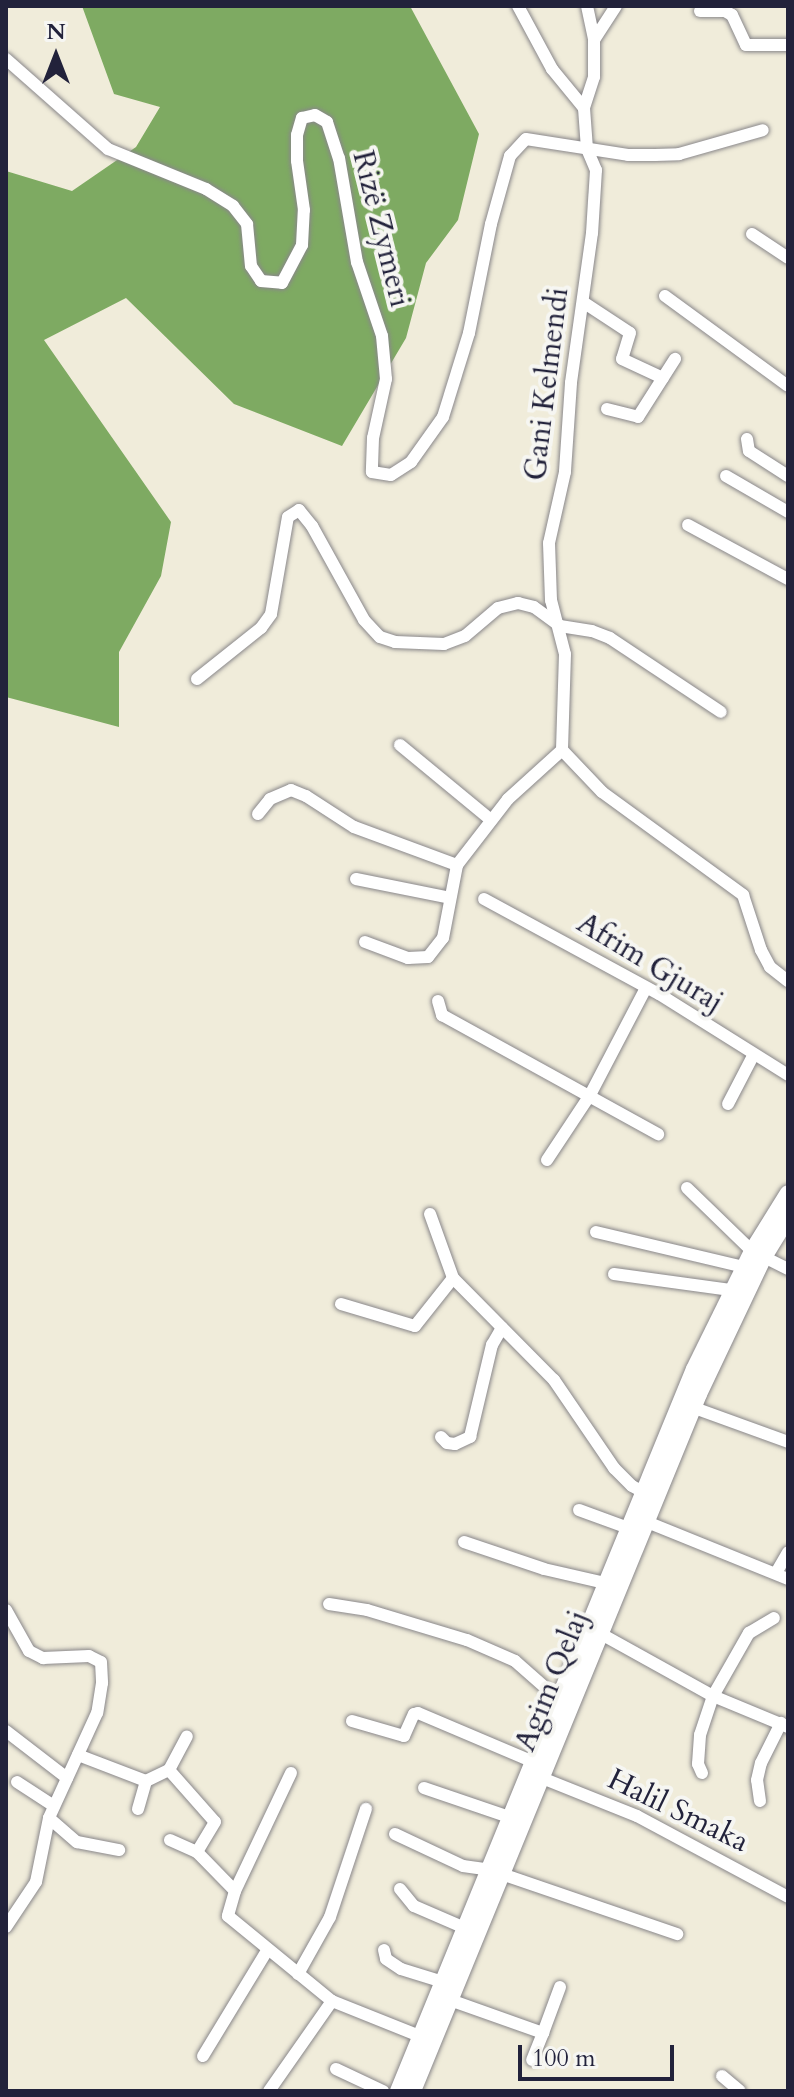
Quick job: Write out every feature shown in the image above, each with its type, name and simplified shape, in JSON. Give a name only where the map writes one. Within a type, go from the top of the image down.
[{"type":"main road","name":"Agim Qelaj","points":[[413,2091],[443,1982],[465,1928],[496,1872],[688,1406],[739,1291],[788,1193]]},
{"type":"main road","name":"Agim Qelaj","points":[[739,1291],[744,1267],[788,1218]]},
{"type":"main road","name":"Agim Qelaj","points":[[398,2091],[450,2000],[512,1818],[540,1769]]},
{"type":"street","points":[[518,6],[552,69],[584,108]]},
{"type":"street","name":"Gani Kelmendi","points":[[562,750],[566,694],[560,626],[551,600],[549,543],[565,472],[571,383],[583,302],[596,170],[587,149],[584,108],[594,77],[594,40],[587,6]]},
{"type":"street","points":[[594,40],[616,6]]},
{"type":"street","points":[[700,11],[725,11],[732,15],[746,45],[788,45]]},
{"type":"street","name":"Rizë Zymeri","points":[[6,59],[108,149],[206,189],[233,206],[247,224],[251,266],[261,281],[282,283],[302,245],[304,210],[297,161],[297,135],[302,118],[315,115],[327,122],[339,158],[357,262],[382,336],[386,379],[373,438],[372,472],[391,475],[411,462],[443,417],[469,333],[491,224],[510,156],[526,139],[587,149]]},
{"type":"street","points":[[587,149],[628,155],[679,154],[763,130]]},
{"type":"street","points":[[752,234],[788,258]]},
{"type":"street","points":[[665,296],[707,323],[788,386]]},
{"type":"street","points":[[583,302],[630,333],[622,359],[663,378]]},
{"type":"street","points":[[607,409],[638,417],[675,359]]},
{"type":"street","points":[[747,439],[749,451],[788,476]]},
{"type":"street","points":[[726,476],[788,512]]},
{"type":"street","points":[[197,679],[261,628],[271,614],[288,517],[299,510],[312,526],[364,620],[380,637],[395,642],[444,644],[465,636],[498,608],[518,603],[534,607],[560,626],[592,631],[610,638],[721,712]]},
{"type":"street","points":[[688,525],[788,579]]},
{"type":"street","points":[[400,745],[491,820]]},
{"type":"street","points":[[365,942],[408,958],[428,957],[443,938],[457,865],[508,799],[562,750],[602,792],[743,895],[761,950],[770,967],[788,981]]},
{"type":"street","points":[[258,814],[270,799],[291,790],[306,796],[354,827],[457,865]]},
{"type":"street","points":[[356,879],[450,898]]},
{"type":"street","name":"Afrim Gjuraj","points":[[484,899],[646,988],[788,1075]]},
{"type":"street","points":[[547,1160],[590,1095],[646,988]]},
{"type":"street","points":[[438,1001],[442,1015],[658,1134]]},
{"type":"street","points":[[728,1104],[753,1056]]},
{"type":"street","points":[[687,1188],[758,1254],[788,1269]]},
{"type":"street","points":[[430,1214],[453,1278],[554,1380],[614,1468],[632,1486],[651,1495]]},
{"type":"street","points":[[596,1232],[744,1267]]},
{"type":"street","points":[[614,1274],[739,1291]]},
{"type":"street","points":[[341,1304],[415,1326],[453,1278]]},
{"type":"street","points":[[441,1437],[447,1443],[455,1444],[470,1437],[492,1345],[502,1328]]},
{"type":"street","points":[[688,1406],[788,1442]]},
{"type":"street","points":[[579,1510],[639,1526],[782,1576],[788,1552]]},
{"type":"street","points":[[464,1542],[544,1569],[614,1585]]},
{"type":"street","points":[[329,1604],[367,1610],[467,1640],[515,1661],[566,1704]]},
{"type":"street","points":[[6,1610],[29,1651],[43,1658],[89,1656],[101,1662],[97,1713],[51,1812],[36,1882],[6,1927]]},
{"type":"street","points":[[702,1773],[698,1764],[700,1735],[713,1696],[749,1633],[774,1618]]},
{"type":"street","points":[[595,1631],[713,1696],[785,1725],[761,1763],[757,1780],[760,1801]]},
{"type":"street","name":"Halil Smaka","points":[[352,1721],[404,1736],[414,1714],[418,1713],[637,1816],[788,1897]]},
{"type":"street","points":[[6,1731],[67,1778]]},
{"type":"street","points":[[78,1755],[146,1781],[169,1770],[187,1736]]},
{"type":"street","points":[[169,1770],[215,1822],[197,1852]]},
{"type":"street","points":[[291,1773],[235,1891],[228,1916],[332,2001],[427,2039]]},
{"type":"street","points":[[138,1809],[146,1781]]},
{"type":"street","points":[[17,1782],[51,1812],[77,1842],[119,1850]]},
{"type":"street","points":[[424,1788],[512,1818]]},
{"type":"street","points":[[298,1974],[330,1917],[366,1809]]},
{"type":"street","points":[[395,1834],[463,1866],[496,1872],[677,1934]]},
{"type":"street","points":[[170,1840],[197,1852],[235,1891]]},
{"type":"street","points":[[400,1889],[414,1906],[465,1928]]},
{"type":"street","points":[[203,2056],[268,1949]]},
{"type":"street","points":[[384,1950],[386,1959],[401,1969],[443,1982]]},
{"type":"street","points":[[532,2060],[560,1987]]},
{"type":"street","points":[[450,2000],[543,2033]]},
{"type":"street","points":[[269,2091],[332,2001]]},
{"type":"street","points":[[336,2069],[383,2091]]},
{"type":"street","points":[[722,2076],[740,2091]]},
{"type":"green space","points":[[82,6],[410,6],[479,134],[458,220],[426,263],[406,338],[342,446],[234,404],[126,298],[44,340],[171,522],[161,576],[119,652],[119,727],[6,697],[6,171],[72,191],[136,147],[160,107],[114,94]]}]
